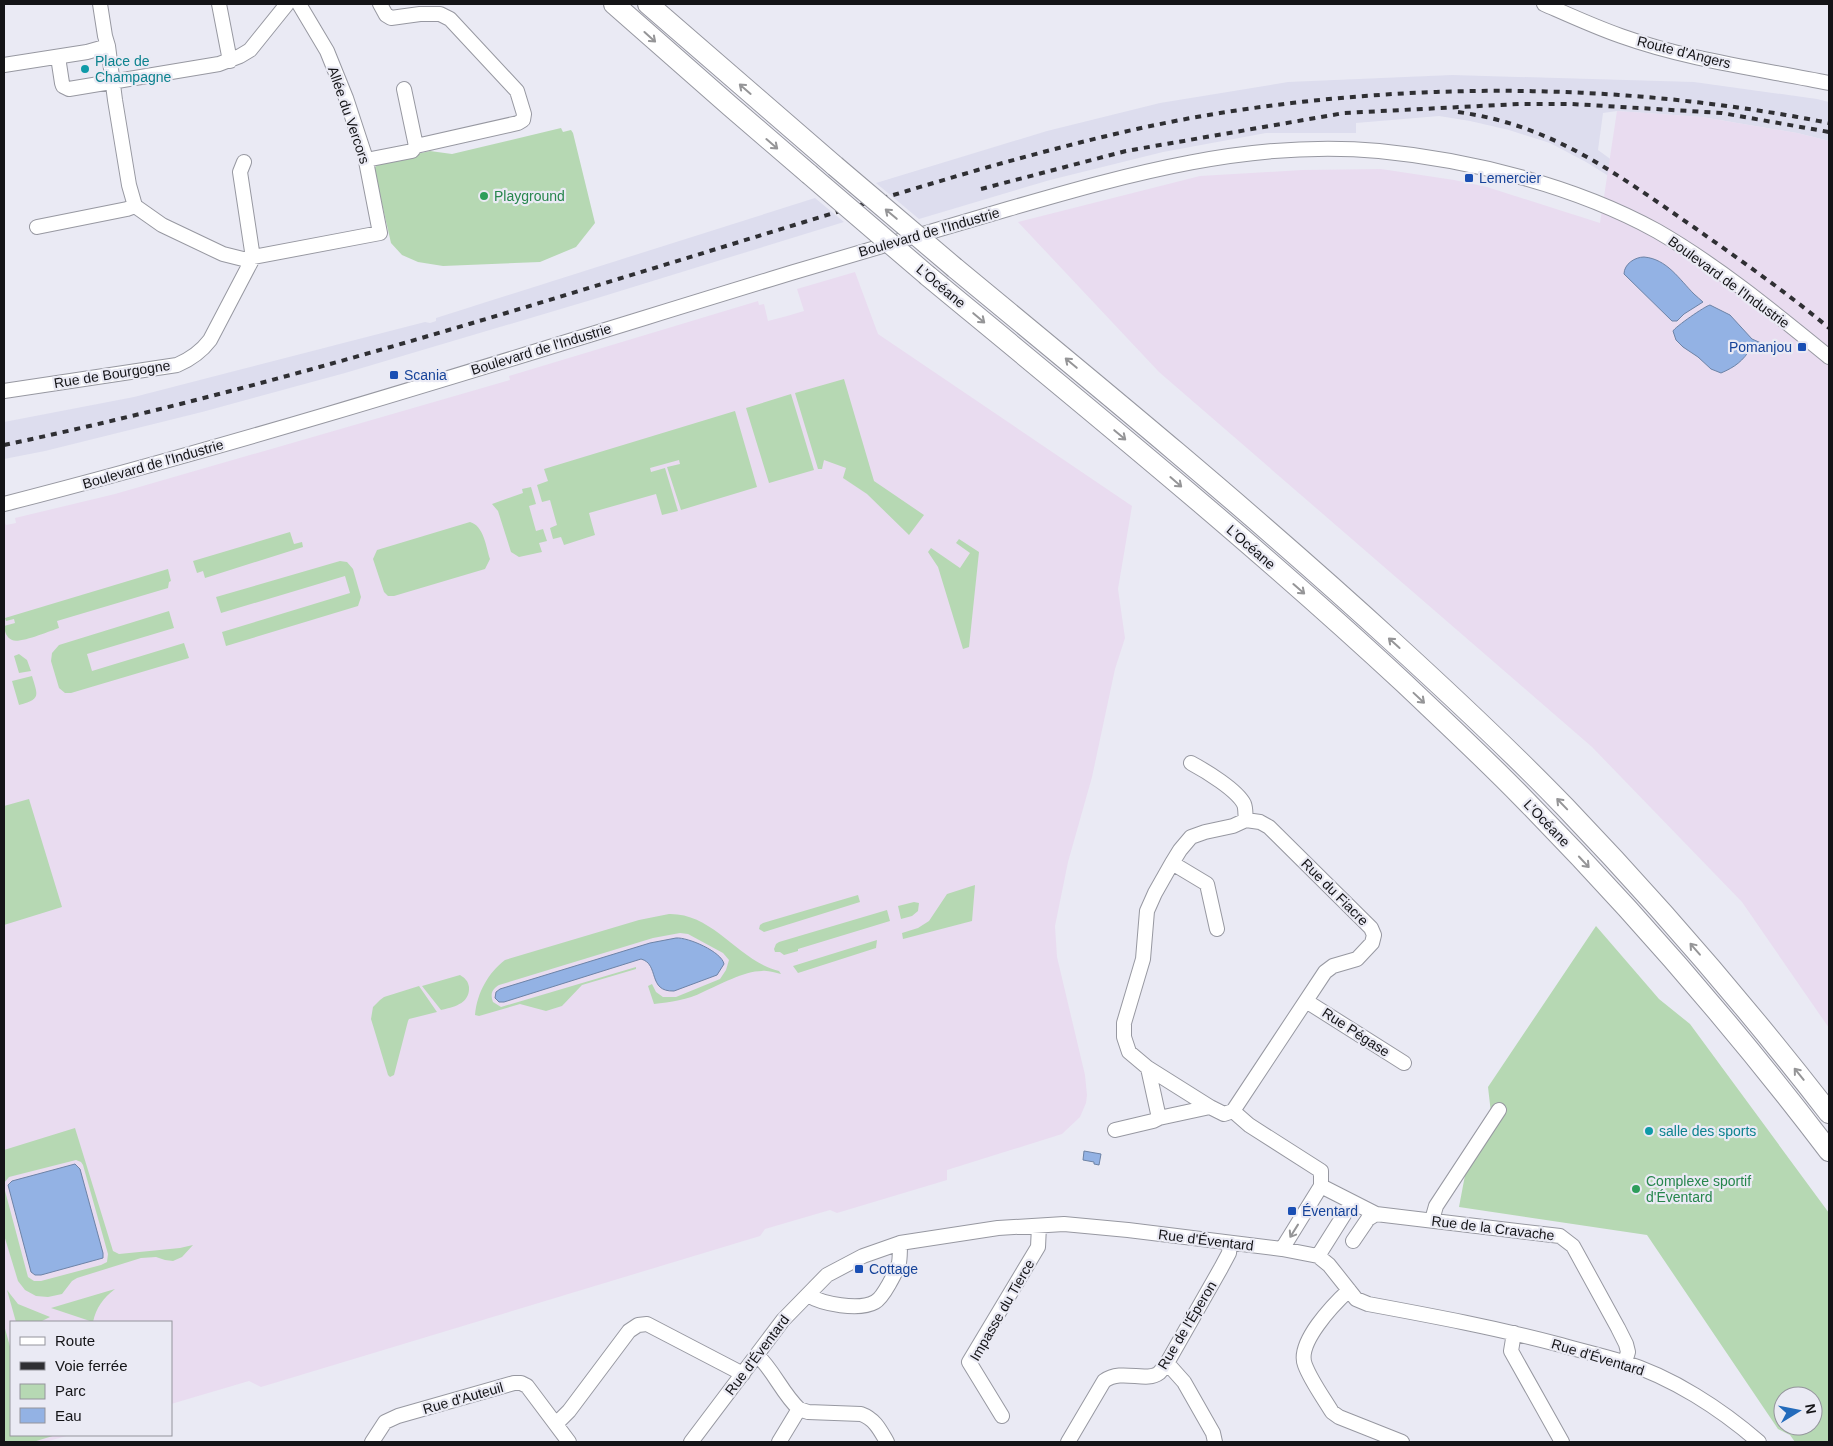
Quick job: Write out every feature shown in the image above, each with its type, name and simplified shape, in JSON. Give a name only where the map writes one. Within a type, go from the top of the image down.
[{"type":"highway","name":"L’Océane","points":[[614,4],[928,276],[1102,419],[1350,634],[1521,795],[1616,896],[1694,983],[1764,1067],[1829,1150]]},
{"type":"highway","name":"L’Océane","points":[[648,4],[955,268],[1146,426],[1359,611],[1444,689],[1564,806],[1644,891],[1724,982],[1829,1113]]},
{"type":"street","points":[[100,4],[129,185],[135,206],[162,225],[223,254],[235,258],[253,258],[240,172],[244,162]]},
{"type":"street","points":[[219,4],[230,61]]},
{"type":"street","points":[[58,57],[62,83],[66,88],[220,64],[230,61],[250,50],[287,4]]},
{"type":"street","name":"Allée du Vercors","points":[[253,258],[380,233],[366,160],[346,98],[327,51],[299,4]]},
{"type":"street","points":[[366,160],[412,150],[416,146],[521,122],[524,115],[517,91],[450,19],[440,14],[420,14],[391,18],[386,15],[380,4]]},
{"type":"street","name":"Route d'Angers","points":[[1544,4],[1621,36],[1675,52],[1829,83]]},
{"type":"street","points":[[4,65],[87,52],[108,46]]},
{"type":"street","points":[[404,90],[416,146]]},
{"type":"street","name":"Boulevard de l'Industrie","points":[[4,504],[360,405],[854,254],[1060,194],[1181,163],[1264,152],[1327,149],[1375,150],[1435,158],[1542,184],[1586,199],[1624,215],[1667,238],[1750,293],[1829,357]]},
{"type":"street","points":[[37,227],[135,206]]},
{"type":"street","name":"Rue de Bourgogne","points":[[4,391],[176,365],[186,361],[201,351],[210,340],[253,258]]},
{"type":"street","points":[[1192,763],[1213,774],[1238,795],[1246,806],[1246,820],[1191,838],[1180,850],[1155,893],[1147,911],[1143,959],[1124,1023],[1124,1037],[1129,1052],[1148,1068],[1210,1107],[1224,1114],[1233,1111],[1249,1125],[1321,1171],[1322,1186],[1282,1249]]},
{"type":"street","name":"Rue du Fiacre","points":[[1233,1111],[1325,972],[1333,966],[1357,959],[1372,943],[1374,935],[1371,928],[1269,827],[1260,822],[1246,820]]},
{"type":"street","points":[[1172,863],[1207,884],[1217,929]]},
{"type":"street","name":"Rue Pégase","points":[[1306,1001],[1404,1063]]},
{"type":"street","points":[[1148,1068],[1159,1118]]},
{"type":"street","points":[[1114,1130],[1210,1107]]},
{"type":"street","points":[[1432,1220],[1436,1206],[1499,1110]]},
{"type":"street","points":[[1322,1186],[1376,1214]]},
{"type":"street","points":[[1318,1256],[1352,1202]]},
{"type":"street","points":[[1353,1241],[1368,1219],[1376,1214]]},
{"type":"street","name":"Rue de la Cravache","points":[[1376,1214],[1560,1236],[1573,1246],[1626,1344],[1628,1352],[1625,1362]]},
{"type":"street","name":"Rue d'Éventard","points":[[690,1442],[782,1320],[827,1275],[863,1256],[900,1244],[998,1228],[1064,1224],[1086,1225],[1282,1249],[1318,1256],[1329,1265],[1356,1299],[1368,1304],[1514,1333],[1625,1362],[1700,1398],[1739,1425],[1759,1442]]},
{"type":"street","name":"Impasse du Tierce","points":[[1002,1416],[969,1362],[1038,1247],[1039,1226]]},
{"type":"street","name":"Rue de l'Éperon","points":[[1068,1442],[1104,1382],[1110,1377],[1118,1375],[1152,1376],[1159,1373],[1167,1363],[1229,1253],[1230,1243]]},
{"type":"street","points":[[808,1295],[815,1300],[830,1304],[863,1306],[876,1302],[888,1286],[898,1264],[900,1244]]},
{"type":"street","points":[[1349,1290],[1333,1305],[1305,1347],[1304,1364],[1332,1412],[1339,1417],[1402,1442]]},
{"type":"street","points":[[556,1424],[569,1412],[630,1331],[638,1325],[647,1324],[743,1374]]},
{"type":"street","points":[[1514,1333],[1512,1351],[1562,1442]]},
{"type":"street","points":[[757,1355],[774,1374],[791,1402],[799,1409],[808,1412],[861,1414],[868,1416],[876,1424],[887,1442]]},
{"type":"street","points":[[1167,1363],[1184,1382],[1214,1433],[1215,1442]]},
{"type":"street","name":"Rue d'Auteuil","points":[[372,1442],[382,1425],[392,1419],[514,1383],[521,1383],[527,1386],[568,1442]]},
{"type":"street","points":[[779,1442],[799,1409]]},
{"type":"shaded area","points":[[1452,75],[1694,82],[1817,99],[1829,102],[1829,141],[1797,133],[1702,117],[1617,111],[1603,113],[1598,150],[1773,278],[1586,162],[1550,143],[1509,130],[1439,116],[1356,123],[1356,133],[1266,133],[1163,152],[1050,180],[919,219],[876,183],[1047,131],[1160,103],[1288,82]]},
{"type":"shaded area","points":[[1617,111],[1702,117],[1797,133],[1829,141],[1829,1028],[1742,902],[1592,747],[1159,372],[1018,222],[1200,176],[1302,170],[1381,169],[1487,187],[1600,223]]},
{"type":"shaded area","points":[[815,198],[844,222],[345,373],[202,412],[45,451],[4,459],[4,422],[134,397],[425,322],[430,323],[436,321],[436,318]]},
{"type":"shaded area","points":[[855,272],[878,334],[1132,506],[1118,589],[1125,638],[1115,669],[1092,777],[1068,862],[1055,926],[1057,957],[1085,1075],[1087,1095],[1080,1117],[1062,1134],[947,1170],[947,1180],[837,1213],[830,1210],[765,1229],[760,1236],[261,1387],[249,1381],[172,1404],[172,1321],[10,1321],[10,1436],[66,1436],[45,1442],[4,1442],[4,521],[6,525],[16,523],[15,518],[115,494],[510,380],[509,376],[758,301],[759,305],[764,304],[768,321],[787,316],[804,311],[797,289]]},
{"type":"green space","name":"Playground","points":[[561,128],[563,132],[571,130],[573,133],[595,223],[576,247],[540,262],[443,266],[418,262],[402,255],[391,243],[374,169],[378,163],[430,151],[452,154]]},
{"type":"green space","points":[[844,379],[874,481],[924,515],[909,535],[867,494],[843,478],[846,468],[824,460],[822,469],[818,469],[795,393]]},
{"type":"green space","points":[[791,394],[814,470],[769,483],[746,408]]},
{"type":"green space","points":[[735,411],[757,487],[681,510],[667,467],[680,464],[679,460],[650,468],[651,472],[665,468],[678,511],[662,515],[656,494],[589,513],[595,535],[564,545],[561,537],[553,539],[550,528],[557,525],[550,500],[542,502],[537,485],[548,481],[544,469]]},
{"type":"green space","points":[[531,487],[536,504],[529,506],[536,531],[543,529],[547,541],[539,543],[542,552],[519,557],[511,552],[498,511],[492,504],[523,493],[522,489]]},
{"type":"green space","points":[[470,522],[475,524],[486,543],[490,559],[485,569],[394,596],[388,596],[384,592],[373,559],[377,550]]},
{"type":"green space","points":[[290,532],[294,544],[302,542],[303,547],[205,578],[203,571],[197,573],[193,561]]},
{"type":"green space","points":[[959,539],[979,552],[969,647],[963,649],[938,567],[928,552],[931,548],[960,568],[970,553],[956,543]]},
{"type":"green space","points":[[340,561],[347,562],[353,569],[361,597],[358,606],[226,646],[222,632],[350,593],[345,576],[221,613],[216,597]]},
{"type":"green space","points":[[168,569],[171,581],[168,588],[57,621],[59,628],[28,639],[12,640],[5,632],[4,626],[15,623],[14,619],[6,621],[5,618]]},
{"type":"green space","points":[[169,611],[174,628],[87,654],[92,671],[184,643],[189,658],[71,693],[65,693],[59,688],[51,661],[52,653],[59,645]]},
{"type":"green space","points":[[19,654],[27,660],[31,671],[19,673],[14,656]]},
{"type":"green space","points":[[32,676],[36,688],[36,696],[31,701],[19,705],[12,681]]},
{"type":"green space","points":[[29,799],[62,907],[4,925],[4,806]]},
{"type":"green space","points":[[975,885],[972,921],[903,939],[902,933],[918,928],[929,921],[947,894]]},
{"type":"green space","points":[[858,895],[860,902],[764,932],[759,929],[763,923]]},
{"type":"green space","points":[[914,902],[919,903],[918,911],[912,916],[901,919],[898,906]]},
{"type":"green space","points":[[887,910],[890,921],[784,955],[780,952],[775,952],[776,944],[779,942]]},
{"type":"green space","points":[[669,914],[685,916],[699,921],[713,929],[751,958],[764,966],[779,971],[781,974],[769,971],[747,973],[691,997],[654,1004],[648,986],[652,984],[656,992],[663,997],[676,997],[720,979],[726,970],[729,960],[723,953],[688,934],[680,933],[653,938],[499,985],[493,990],[492,994],[493,1002],[501,1007],[636,967],[636,969],[582,985],[562,1006],[546,1011],[520,1004],[479,1016],[475,1015],[478,999],[484,984],[493,971],[505,960],[639,920]]},
{"type":"green space","name":"Complexe sportif d'Éventard","points":[[1596,926],[1659,999],[1690,1024],[1829,1213],[1829,1442],[1795,1442],[1791,1436],[1823,1436],[1823,1386],[1773,1386],[1773,1422],[1647,1235],[1459,1207],[1466,1170],[1491,1113],[1488,1087]]},
{"type":"green space","points":[[877,940],[876,948],[798,973],[793,966]]},
{"type":"green space","points":[[460,975],[469,985],[467,997],[460,1004],[441,1010],[422,986]]},
{"type":"green space","points":[[419,986],[437,1012],[409,1019],[394,1075],[390,1077],[371,1019],[373,1007],[384,997]]},
{"type":"green space","points":[[75,1128],[113,1251],[119,1254],[193,1245],[182,1257],[173,1261],[156,1257],[141,1258],[77,1278],[72,1281],[62,1294],[48,1297],[36,1296],[25,1290],[18,1281],[4,1235],[4,1187],[28,1277],[34,1281],[41,1281],[101,1265],[107,1262],[108,1254],[81,1162],[76,1160],[9,1177],[4,1183],[4,1150]]},
{"type":"green space","points":[[115,1289],[101,1304],[93,1321],[51,1308]]},
{"type":"green space","points":[[7,1290],[18,1304],[50,1317],[42,1321],[16,1321]]},
{"type":"green space","points":[[4,1325],[10,1346],[10,1436],[53,1436],[33,1442],[4,1442]]},
{"type":"water","points":[[1644,257],[1666,266],[1703,302],[1684,314],[1677,321],[1672,321],[1624,274],[1624,270],[1631,262],[1637,258]]},
{"type":"water","points":[[1710,305],[1730,315],[1752,339],[1761,343],[1759,348],[1751,348],[1738,363],[1721,373],[1711,369],[1683,347],[1676,340],[1673,331],[1690,317]]},
{"type":"water","points":[[676,938],[704,946],[722,959],[724,964],[717,975],[674,991],[666,990],[657,983],[647,962],[641,959],[504,1002],[499,1002],[495,998],[496,992],[500,989],[650,943]]},
{"type":"water","points":[[1084,1151],[1101,1154],[1099,1165],[1083,1160]]},
{"type":"water","points":[[75,1164],[80,1169],[103,1258],[35,1275],[31,1272],[8,1185],[12,1181]]},
{"type":"railway","points":[[4,445],[128,417],[251,386],[495,316],[981,169],[1100,138],[1190,118],[1296,103],[1372,95],[1525,91],[1678,100],[1754,110],[1829,123]]},
{"type":"railway","points":[[981,189],[1126,151],[1344,113],[1519,104],[1572,104],[1722,113],[1829,132]]},
{"type":"railway","points":[[1458,112],[1524,128],[1554,140],[1611,171],[1780,289],[1829,328]]},
{"type":"place","name":"Place de Champagne","points":[[85,69]]},
{"type":"place","name":"Lemercier","points":[[1469,178]]},
{"type":"place","name":"Playground","points":[[484,196]]},
{"type":"place","name":"Pomanjou","points":[[1802,347]]},
{"type":"place","name":"Scania","points":[[394,375]]},
{"type":"place","name":"salle des sports","points":[[1649,1131]]},
{"type":"place","name":"Complexe sportif d'Éventard","points":[[1636,1189]]},
{"type":"place","name":"Éventard","points":[[1292,1211]]},
{"type":"place","name":"Cottage","points":[[859,1269]]}]
